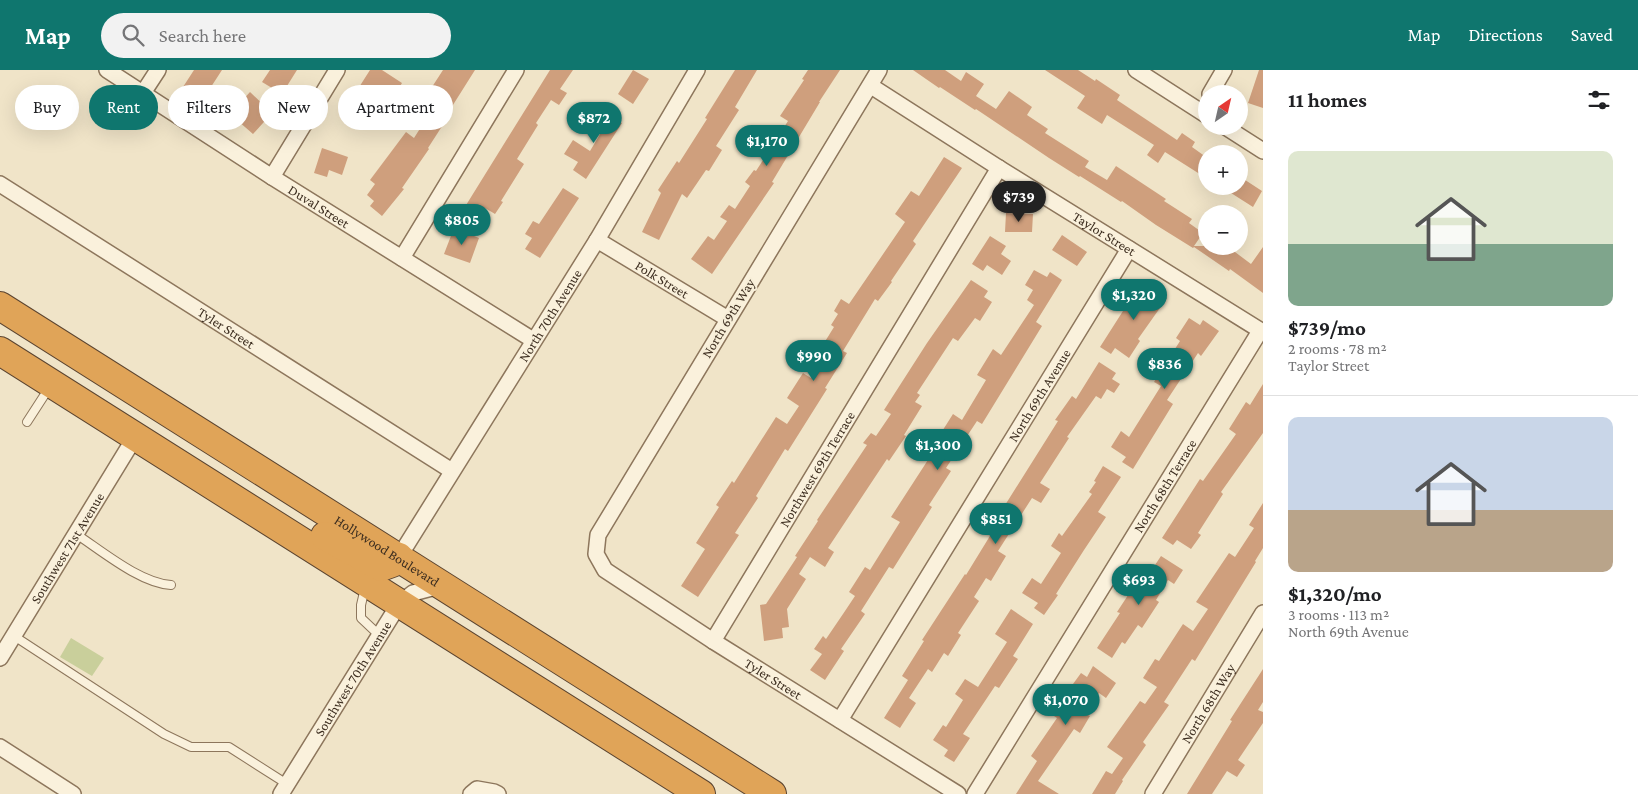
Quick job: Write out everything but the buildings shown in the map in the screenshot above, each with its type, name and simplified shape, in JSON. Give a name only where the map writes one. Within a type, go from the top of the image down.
[{"type":"highway","name":"Hollywood Boulevard","points":[[0,306],[772,794]]},
{"type":"highway","points":[[0,351],[701,794]]},
{"type":"highway","points":[[52,384],[64,372],[72,371],[85,374],[170,427],[182,421]]},
{"type":"highway","points":[[250,510],[279,511],[301,521],[336,543],[381,567],[392,563],[399,557]]},
{"type":"street","name":"Duval Street","points":[[107,70],[131,85]]},
{"type":"street","points":[[149,85],[158,70]]},
{"type":"street","points":[[272,177],[337,70]]},
{"type":"street","points":[[402,258],[516,70]]},
{"type":"street","name":"North 70th Avenue","points":[[399,557],[597,240],[698,70]]},
{"type":"street","name":"North 69th Way","points":[[596,554],[598,536],[879,70]]},
{"type":"street","points":[[1136,70],[1198,105]]},
{"type":"street","points":[[1215,85],[1224,70]]},
{"type":"street","name":"Taylor Street","points":[[871,86],[999,168],[1262,331]]},
{"type":"street","name":"Duval Street","points":[[158,102],[272,177],[533,340]]},
{"type":"street","points":[[1238,135],[1263,151]]},
{"type":"street","name":"Northwest 69th Terrace","points":[[713,641],[999,168]]},
{"type":"street","name":"Tyler Street","points":[[0,184],[452,472]]},
{"type":"street","name":"Polk Street","points":[[597,240],[728,319]]},
{"type":"street","name":"North 69th Avenue","points":[[840,720],[1129,249]]},
{"type":"street","name":"North 68th Terrace","points":[[975,794],[1262,331]]},
{"type":"street","name":"Southwest 71st Avenue","points":[[0,658],[8,638],[76,534],[135,437]]},
{"type":"street","name":"Tyler Street","points":[[596,554],[605,570],[713,641],[958,794]]},
{"type":"street","name":"Southwest 70th Avenue","points":[[284,789],[399,604],[413,593],[443,585]]},
{"type":"street","name":"North 68th Way","points":[[1153,794],[1263,613]]},
{"type":"street","points":[[0,747],[73,794]]},
{"type":"street","points":[[473,792],[494,792],[498,794]]},
{"type":"lane","points":[[27,422],[52,384]]},
{"type":"lane","points":[[76,534],[142,577],[171,585]]},
{"type":"lane","points":[[366,584],[360,605],[361,618],[379,635]]},
{"type":"lane","points":[[8,638],[164,734],[191,747],[228,747],[284,789]]},
{"type":"green space","points":[[71,638],[104,658],[92,676],[60,657]]}]
